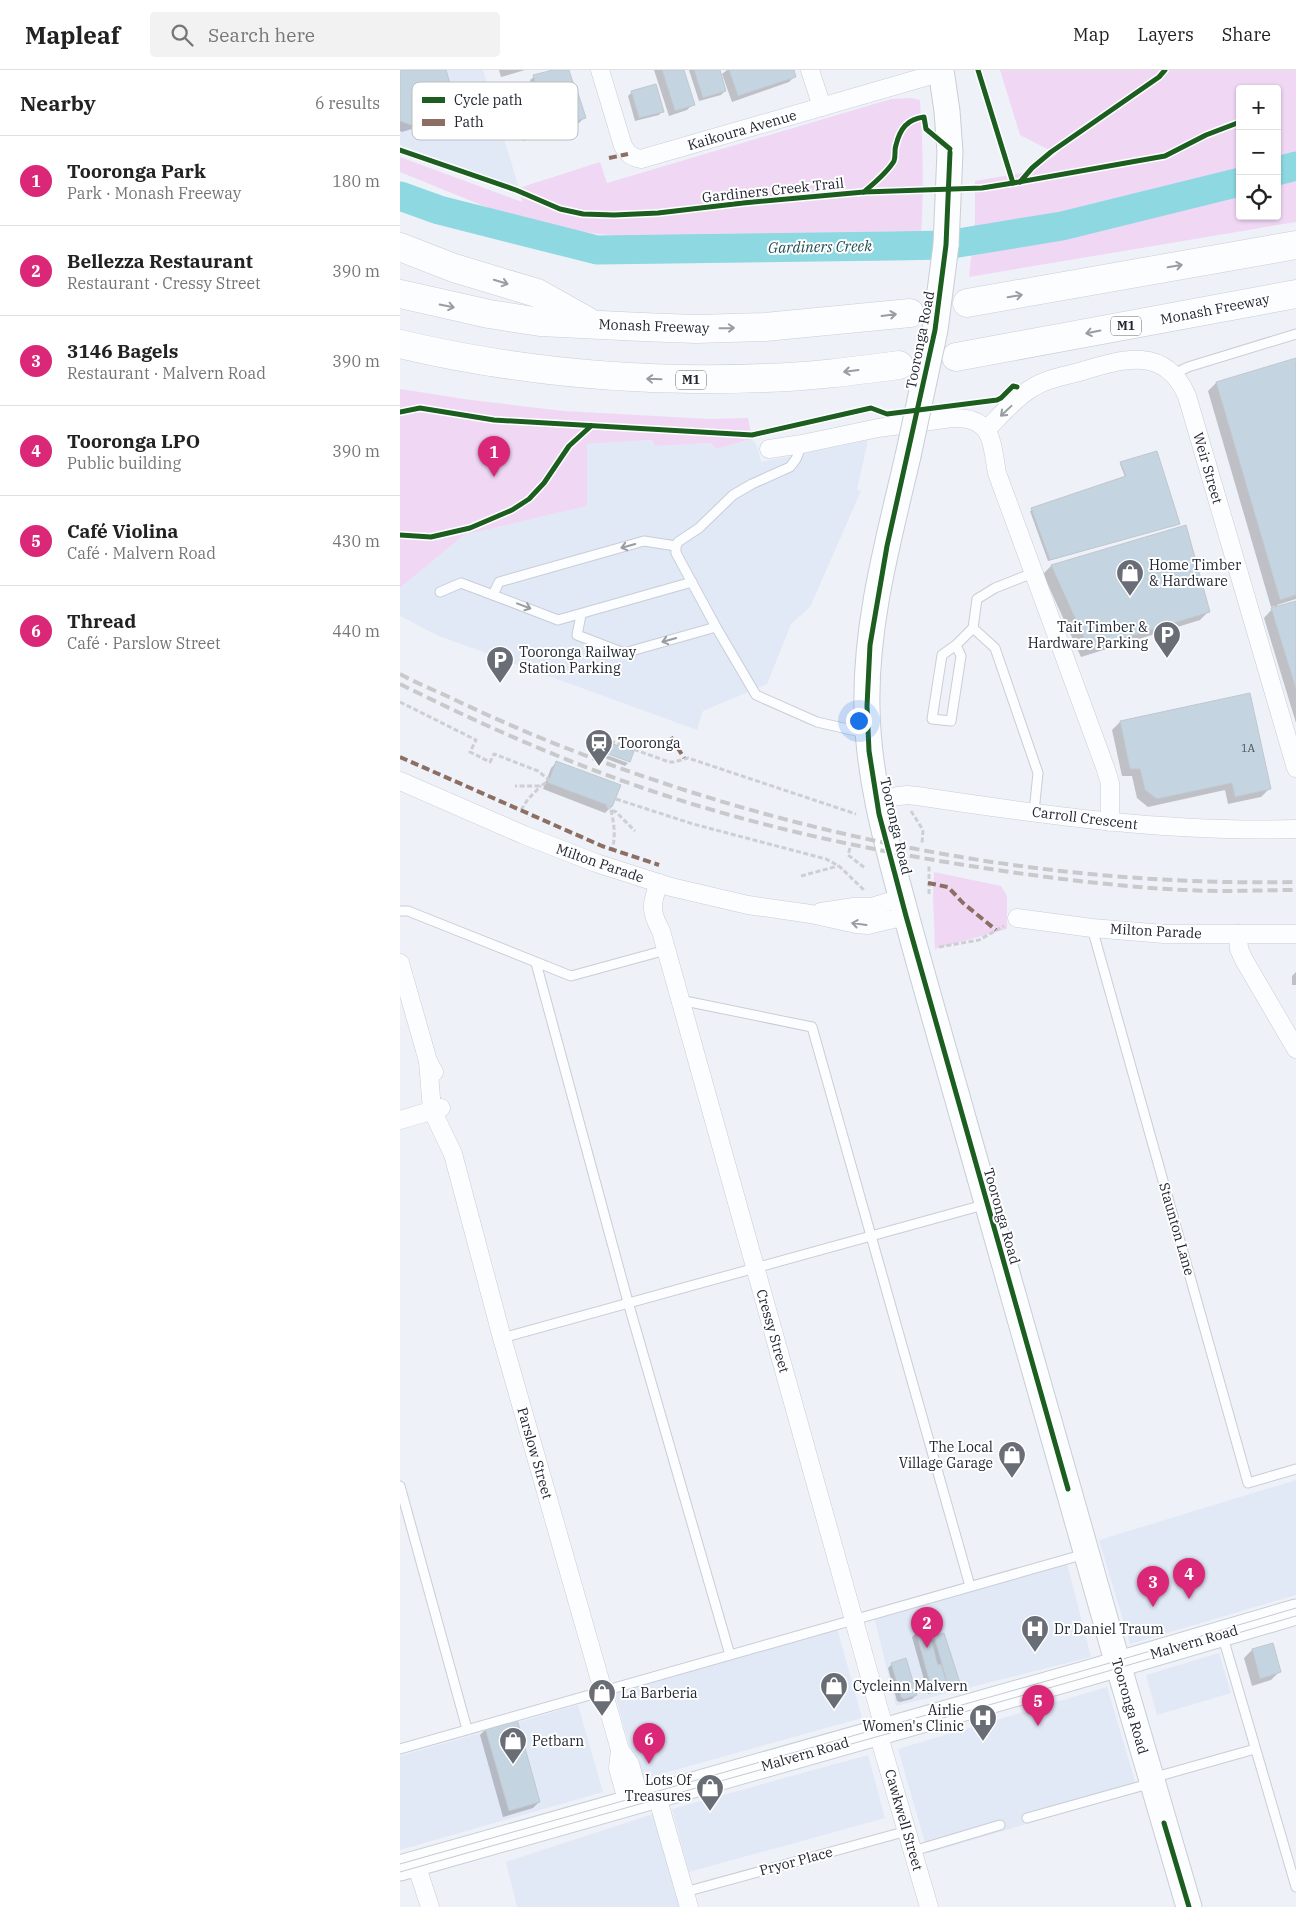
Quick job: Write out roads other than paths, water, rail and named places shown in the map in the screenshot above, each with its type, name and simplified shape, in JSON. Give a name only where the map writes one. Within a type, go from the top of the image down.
[{"type":"highway","points":[[967,303],[1296,245]]},
{"type":"highway","points":[[400,248],[454,268],[537,294],[591,323]]},
{"type":"highway","name":"Monash Freeway","points":[[400,294],[441,304],[531,320],[696,329],[765,327],[910,313]]},
{"type":"highway","name":"Monash Freeway","points":[[956,358],[1296,294]]},
{"type":"highway","name":"M1","points":[[400,344],[501,364],[591,375],[643,378],[693,380],[765,378],[899,366]]},
{"type":"main road","name":"Tooronga Road","points":[[942,71],[950,152],[947,225],[941,289],[927,369],[874,612],[867,678],[868,734],[876,799],[904,907],[987,1204],[1086,1554],[1189,1907]]},
{"type":"main road","name":"Malvern Road","points":[[408,1866],[1296,1612]]},
{"type":"street","name":"Kaikoura Avenue","points":[[600,70],[623,146],[633,158],[641,159],[942,71]]},
{"type":"street","points":[[810,70],[822,107]]},
{"type":"street","points":[[987,429],[1025,393],[1041,384],[1120,361],[1136,360],[1164,365],[1174,374]]},
{"type":"street","name":"Weir Street","points":[[1174,374],[1187,396],[1296,768]]},
{"type":"street","points":[[769,449],[878,428],[952,418],[964,418],[974,421],[987,429],[991,438],[997,472],[1106,767],[1110,783],[1110,822]]},
{"type":"street","name":"Milton Parade","points":[[400,780],[524,835],[596,863],[665,885],[748,905],[810,914],[854,907],[904,907]]},
{"type":"street","name":"Carroll Crescent","points":[[876,799],[907,795],[1151,826],[1296,829]]},
{"type":"street","name":"Cressy Street","points":[[665,885],[652,908],[653,917],[661,931],[854,1619],[881,1732]]},
{"type":"street","name":"Milton Parade","points":[[1012,922],[1164,934],[1296,934]]},
{"type":"street","points":[[1238,934],[1239,949],[1244,960],[1296,1049]]},
{"type":"street","name":"Parslow Street","points":[[400,964],[428,1061],[436,1109],[454,1154],[502,1338],[620,1750],[630,1764],[642,1800],[687,1899]]},
{"type":"street","points":[[400,1120],[436,1109]]},
{"type":"street","name":"Cawkwell Street","points":[[881,1732],[929,1907]]},
{"type":"street","points":[[408,1866],[430,1907]]},
{"type":"lane","points":[[1174,374],[1188,367],[1296,334]]},
{"type":"lane","points":[[802,444],[796,459],[790,466],[733,495],[676,546],[676,553],[680,564],[756,695],[817,722],[868,734]]},
{"type":"lane","points":[[494,595],[499,582],[644,541],[676,546]]},
{"type":"lane","points":[[956,645],[961,656],[951,721],[932,719],[942,655],[956,645],[973,628],[978,599],[995,588],[1033,573]]},
{"type":"lane","points":[[440,592],[461,584],[558,620],[692,582]]},
{"type":"lane","points":[[581,614],[577,635],[624,653],[716,627]]},
{"type":"lane","points":[[973,628],[995,648],[1038,773],[1034,812]]},
{"type":"lane","points":[[400,911],[408,911],[536,964],[571,976],[666,950]]},
{"type":"lane","name":"Staunton Lane","points":[[1092,928],[1248,1483],[1296,1469]]},
{"type":"lane","points":[[536,964],[628,1302],[730,1655]]},
{"type":"lane","points":[[680,1000],[812,1027],[970,1586]]},
{"type":"lane","points":[[502,1338],[987,1204]]},
{"type":"lane","points":[[400,1486],[467,1729]]},
{"type":"lane","points":[[400,1748],[1086,1554]]},
{"type":"lane","points":[[1222,1634],[1296,1887]]},
{"type":"lane","points":[[1027,1818],[1255,1749]]},
{"type":"lane","points":[[913,1851],[1000,1825]]},
{"type":"lane","name":"Pryor Place","points":[[687,1899],[907,1831]]},
{"type":"waterway","name":"Gardiners Creek","points":[[1281,170],[1296,166]]},
{"type":"waterway","name":"Gardiners Creek","points":[[400,196],[439,210],[597,250],[892,246],[946,245],[1062,226],[1236,183]]},
{"type":"tram line","points":[[400,1864],[1096,1667],[1296,1608]]},
{"type":"tram line","points":[[400,1872],[1296,1616]]},
{"type":"railway","points":[[400,674],[537,736],[654,780],[743,808],[833,831],[925,851],[1017,866],[1110,876],[1203,881],[1296,882]]},
{"type":"railway","points":[[400,684],[498,730],[599,772],[667,796],[796,832],[928,859],[1017,873],[1092,882],[1217,891],[1296,890]]},
{"type":"place","name":"Tooronga Park","points":[[494,477]]},
{"type":"place","name":"Home Timber & Hardware","points":[[1130,597]]},
{"type":"place","name":"Tait Timber & Hardware Parking","points":[[1167,659]]},
{"type":"place","name":"Tooronga Railway Station Parking","points":[[500,684]]},
{"type":"place","name":"Tooronga","points":[[599,767]]},
{"type":"place","name":"The Local Village Garage","points":[[1012,1479]]},
{"type":"place","name":"Tooronga LPO","points":[[1189,1599]]},
{"type":"place","name":"3146 Bagels","points":[[1153,1607]]},
{"type":"place","name":"Bellezza Restaurant","points":[[927,1648]]},
{"type":"place","name":"Dr Daniel Traum","points":[[1035,1653]]},
{"type":"place","name":"Cycleinn Malvern","points":[[834,1710]]},
{"type":"place","name":"La Barberia","points":[[602,1717]]},
{"type":"place","name":"Café Violina","points":[[1038,1726]]},
{"type":"place","name":"Airlie Women's Clinic","points":[[983,1742]]},
{"type":"place","name":"Thread","points":[[649,1764]]},
{"type":"place","name":"Petbarn","points":[[513,1765]]},
{"type":"place","name":"Lots Of Treasures","points":[[710,1812]]}]
